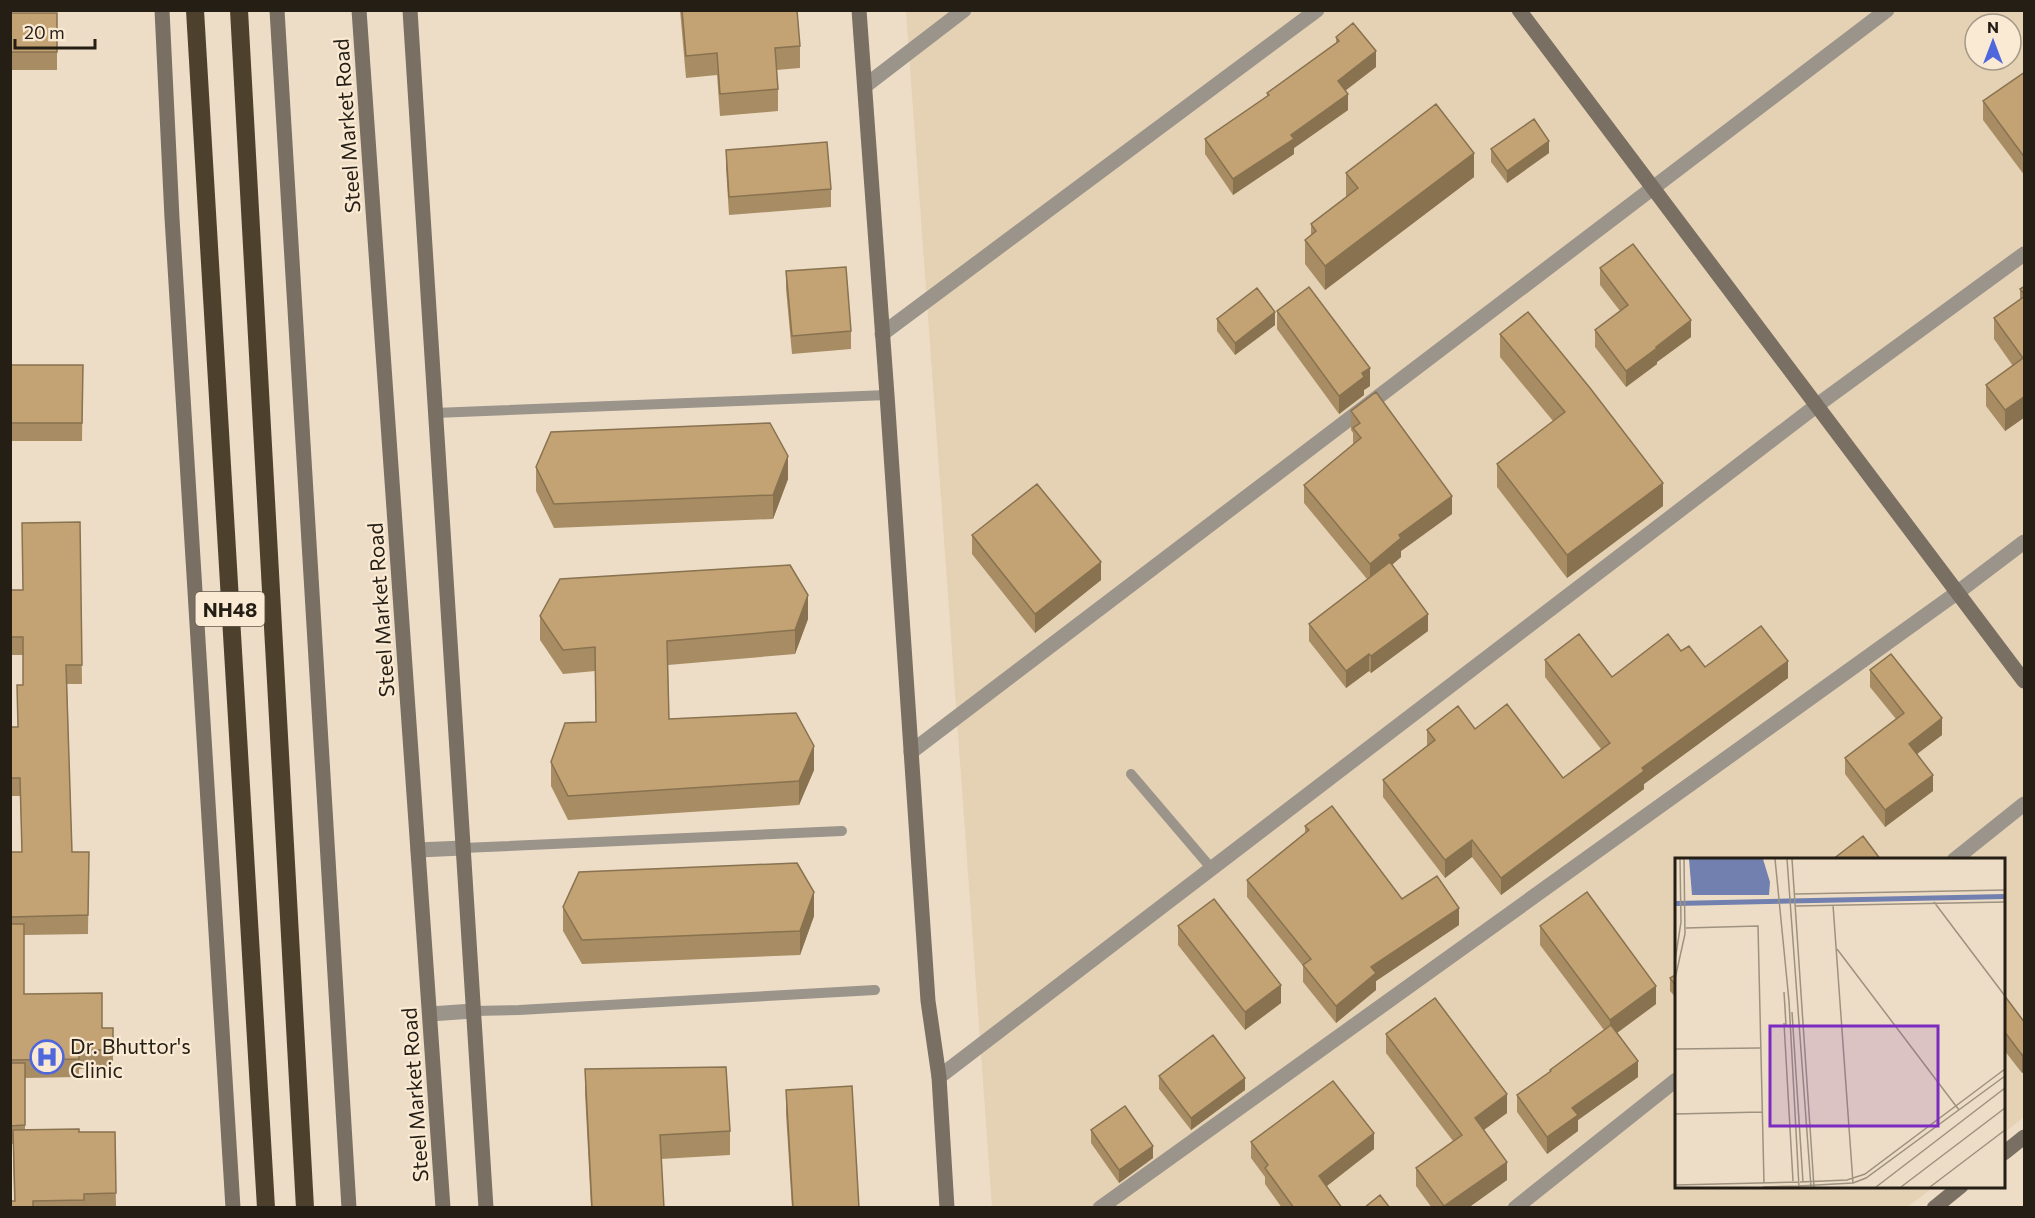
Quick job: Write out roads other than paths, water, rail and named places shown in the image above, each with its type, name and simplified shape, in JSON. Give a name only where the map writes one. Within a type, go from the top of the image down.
[{"type":"highway","name":"NH48","points":[[195,10],[266,1208]]},
{"type":"highway","name":"NH48","points":[[239,10],[305,1208]]},
{"type":"street","points":[[162,10],[173,242],[233,1208]]},
{"type":"street","points":[[277,10],[349,1208]]},
{"type":"street","name":"Steel Market Road","points":[[359,10],[443,1208]]},
{"type":"street","points":[[410,10],[486,1208]]},
{"type":"street","points":[[859,10],[928,1001],[939,1077],[947,1208]]},
{"type":"street","points":[[865,86],[964,10]]},
{"type":"street","points":[[882,334],[1317,10]]},
{"type":"street","points":[[1519,10],[2025,681]]},
{"type":"street","points":[[911,752],[1887,10]]},
{"type":"street","points":[[939,1077],[1816,406],[2025,254]]},
{"type":"street","points":[[1100,1208],[2025,542]]},
{"type":"street","points":[[1957,858],[2025,804]]},
{"type":"street","points":[[418,850],[463,848]]},
{"type":"street","points":[[430,1014],[473,1011]]},
{"type":"street","points":[[1515,1208],[1675,1082]]},
{"type":"street","points":[[2005,1153],[2025,1137]]},
{"type":"street","points":[[1934,1208],[1959,1188]]},
{"type":"lane","points":[[435,413],[887,395]]},
{"type":"lane","points":[[1131,774],[1212,869]]},
{"type":"lane","points":[[463,848],[842,831]]},
{"type":"lane","points":[[473,1011],[875,990]]},
{"type":"place","name":"Dr. Bhuttor's Clinic","points":[[47,1057]]}]
